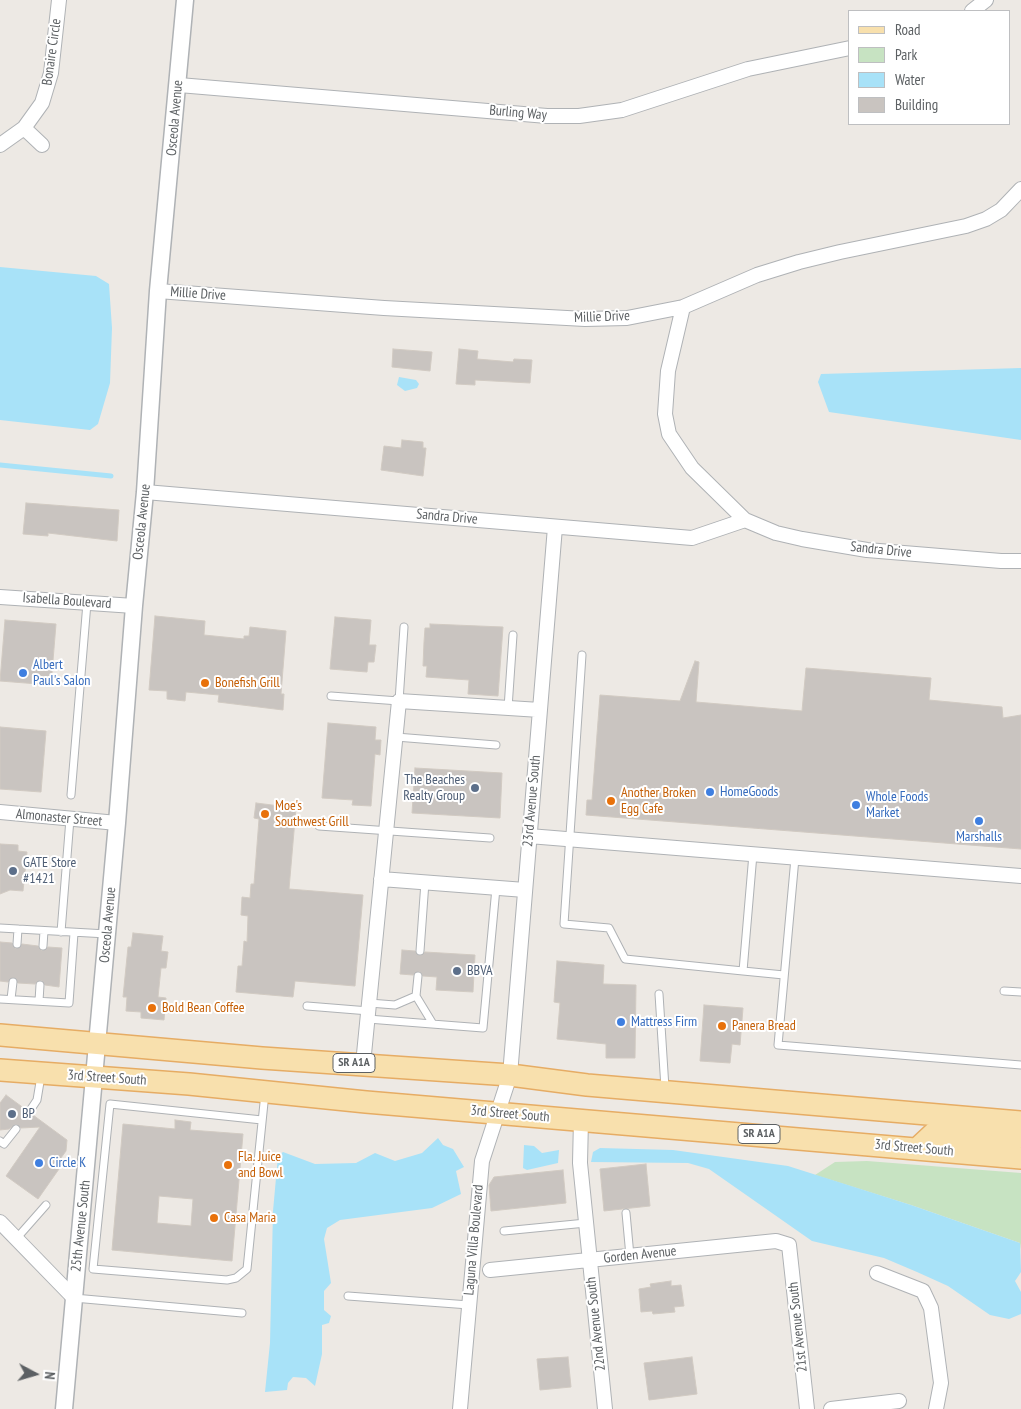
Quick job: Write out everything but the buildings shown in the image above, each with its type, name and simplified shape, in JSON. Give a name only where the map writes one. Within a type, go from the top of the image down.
[{"type":"main road","name":"SR A1A","points":[[0,1035],[510,1075],[587,1086],[1021,1122]]},
{"type":"main road","name":"3rd Street South","points":[[0,1070],[266,1091],[1021,1158]]},
{"type":"main road","points":[[918,1148],[934,1133],[1016,1138],[1021,1136]]},
{"type":"street","name":"Bonaire Circle","points":[[0,145],[24,128],[42,103],[48,88],[59,0]]},
{"type":"street","name":"Osceola Avenue","points":[[98,1043],[145,492],[158,291],[179,85],[185,0]]},
{"type":"street","points":[[973,10],[986,0]]},
{"type":"street","name":"Burling Way","points":[[179,85],[547,116],[578,116],[622,110],[748,69],[848,48]]},
{"type":"street","points":[[24,128],[42,145]]},
{"type":"street","name":"Millie Drive","points":[[158,291],[384,308],[585,319],[627,318],[683,307],[757,275],[799,262],[966,226],[986,219],[1000,210],[1021,189]]},
{"type":"street","name":"Sandra Drive","points":[[683,307],[668,371],[665,414],[669,434],[692,468],[745,520],[776,533],[867,550],[1021,561]]},
{"type":"street","name":"Sandra Drive","points":[[145,492],[692,538],[745,520]]},
{"type":"street","name":"23rd Avenue South","points":[[510,1075],[555,527]]},
{"type":"street","name":"Isabella Boulevard","points":[[0,597],[134,606]]},
{"type":"street","points":[[363,1064],[399,701],[540,710]]},
{"type":"street","name":"Almonaster Street","points":[[0,812],[117,823]]},
{"type":"street","points":[[529,836],[1021,876]]},
{"type":"street","points":[[381,879],[525,890]]},
{"type":"street","name":"25th Avenue South","points":[[64,1409],[74,1298],[84,1269],[90,1131],[98,1043]]},
{"type":"street","name":"Laguna Villa Boulevard","points":[[460,1409],[482,1161],[510,1075]]},
{"type":"street","name":"22nd Avenue South","points":[[581,1120],[580,1163],[605,1409]]},
{"type":"street","points":[[0,1222],[74,1298]]},
{"type":"street","name":"Gorden Avenue","points":[[490,1270],[776,1241],[789,1245]]},
{"type":"street","name":"21st Avenue South","points":[[789,1245],[807,1409]]},
{"type":"street","points":[[878,1273],[923,1291],[931,1308],[941,1383],[936,1409]]},
{"type":"street","points":[[831,1409],[899,1401]]},
{"type":"lane","points":[[71,795],[87,602]]},
{"type":"lane","points":[[331,696],[399,701],[404,627]]},
{"type":"lane","points":[[508,708],[513,635]]},
{"type":"lane","points":[[582,655],[564,924],[609,928],[625,959],[784,975]]},
{"type":"lane","points":[[396,737],[496,745]]},
{"type":"lane","points":[[61,932],[70,819]]},
{"type":"lane","points":[[319,826],[490,838]]},
{"type":"lane","points":[[743,971],[753,854]]},
{"type":"lane","points":[[795,858],[778,1045],[1021,1065]]},
{"type":"lane","points":[[420,951],[425,882]]},
{"type":"lane","points":[[307,1006],[369,1011],[437,1024],[483,1028],[496,888]]},
{"type":"lane","points":[[0,928],[108,934]]},
{"type":"lane","points":[[17,944],[18,929]]},
{"type":"lane","points":[[43,946],[44,931]]},
{"type":"lane","points":[[0,998],[69,1003],[74,933]]},
{"type":"lane","points":[[418,976],[416,996],[437,1024]]},
{"type":"lane","points":[[11,999],[12,982]]},
{"type":"lane","points":[[39,1001],[40,985]]},
{"type":"lane","points":[[1004,991],[1021,992]]},
{"type":"lane","points":[[659,994],[665,1091]]},
{"type":"lane","points":[[369,1011],[395,1005],[416,996]]},
{"type":"lane","points":[[29,1112],[38,1100],[41,1073]]},
{"type":"lane","points":[[262,1120],[110,1104],[107,1133],[84,1269],[226,1280],[236,1278],[247,1268],[266,1091]]},
{"type":"lane","points":[[0,1141],[4,1144],[16,1129]]},
{"type":"lane","points":[[90,1131],[107,1133]]},
{"type":"lane","points":[[16,1239],[46,1205]]},
{"type":"lane","points":[[626,1214],[630,1256]]},
{"type":"lane","points":[[504,1231],[586,1223]]},
{"type":"lane","points":[[348,1296],[469,1305]]},
{"type":"lane","points":[[74,1298],[242,1313]]},
{"type":"green space","points":[[867,1161],[1021,1173],[1021,1250],[1020,1243],[911,1205],[815,1175],[835,1162]]},
{"type":"water","points":[[0,267],[96,276],[109,284],[112,328],[110,383],[98,424],[90,430],[0,420]]},
{"type":"water","points":[[1021,368],[1021,440],[829,412],[818,382],[821,374]]},
{"type":"water","points":[[399,377],[416,380],[419,384],[417,388],[405,391],[397,385]]},
{"type":"water","points":[[438,1138],[443,1145],[453,1149],[464,1167],[456,1171],[461,1194],[432,1208],[340,1220],[327,1228],[324,1239],[331,1283],[324,1291],[324,1310],[331,1316],[329,1323],[322,1325],[322,1354],[315,1386],[306,1378],[293,1377],[288,1383],[287,1390],[265,1392],[270,1343],[273,1211],[278,1156],[283,1152],[315,1164],[356,1163],[375,1153],[395,1161],[422,1153]]},
{"type":"water","points":[[524,1145],[534,1146],[542,1153],[559,1150],[558,1163],[527,1170],[523,1168]]},
{"type":"water","points":[[600,1148],[673,1150],[788,1166],[911,1205],[1020,1243],[1021,1272],[1015,1281],[1021,1292],[1021,1314],[1009,1319],[990,1315],[948,1286],[884,1258],[812,1241],[709,1169],[688,1163],[591,1162],[593,1152]]},
{"type":"waterway","points":[[0,465],[111,476]]},
{"type":"place","name":"Albert Paul's Salon","points":[[23,673]]},
{"type":"place","name":"Bonefish Grill","points":[[205,683]]},
{"type":"place","name":"The Beaches Realty Group","points":[[475,788]]},
{"type":"place","name":"HomeGoods","points":[[710,792]]},
{"type":"place","name":"Another Broken Egg Cafe","points":[[611,801]]},
{"type":"place","name":"Whole Foods Market","points":[[856,805]]},
{"type":"place","name":"Moe's Southwest Grill","points":[[265,814]]},
{"type":"place","name":"Marshalls","points":[[979,821]]},
{"type":"place","name":"GATE Store #1421","points":[[13,871]]},
{"type":"place","name":"BBVA","points":[[457,971]]},
{"type":"place","name":"Bold Bean Coffee","points":[[152,1008]]},
{"type":"place","name":"Mattress Firm","points":[[621,1022]]},
{"type":"place","name":"Panera Bread","points":[[722,1026]]},
{"type":"place","name":"BP","points":[[12,1114]]},
{"type":"place","name":"Circle K","points":[[39,1163]]},
{"type":"place","name":"Fla. Juice and Bowl","points":[[228,1165]]},
{"type":"place","name":"Casa Maria","points":[[214,1218]]}]
